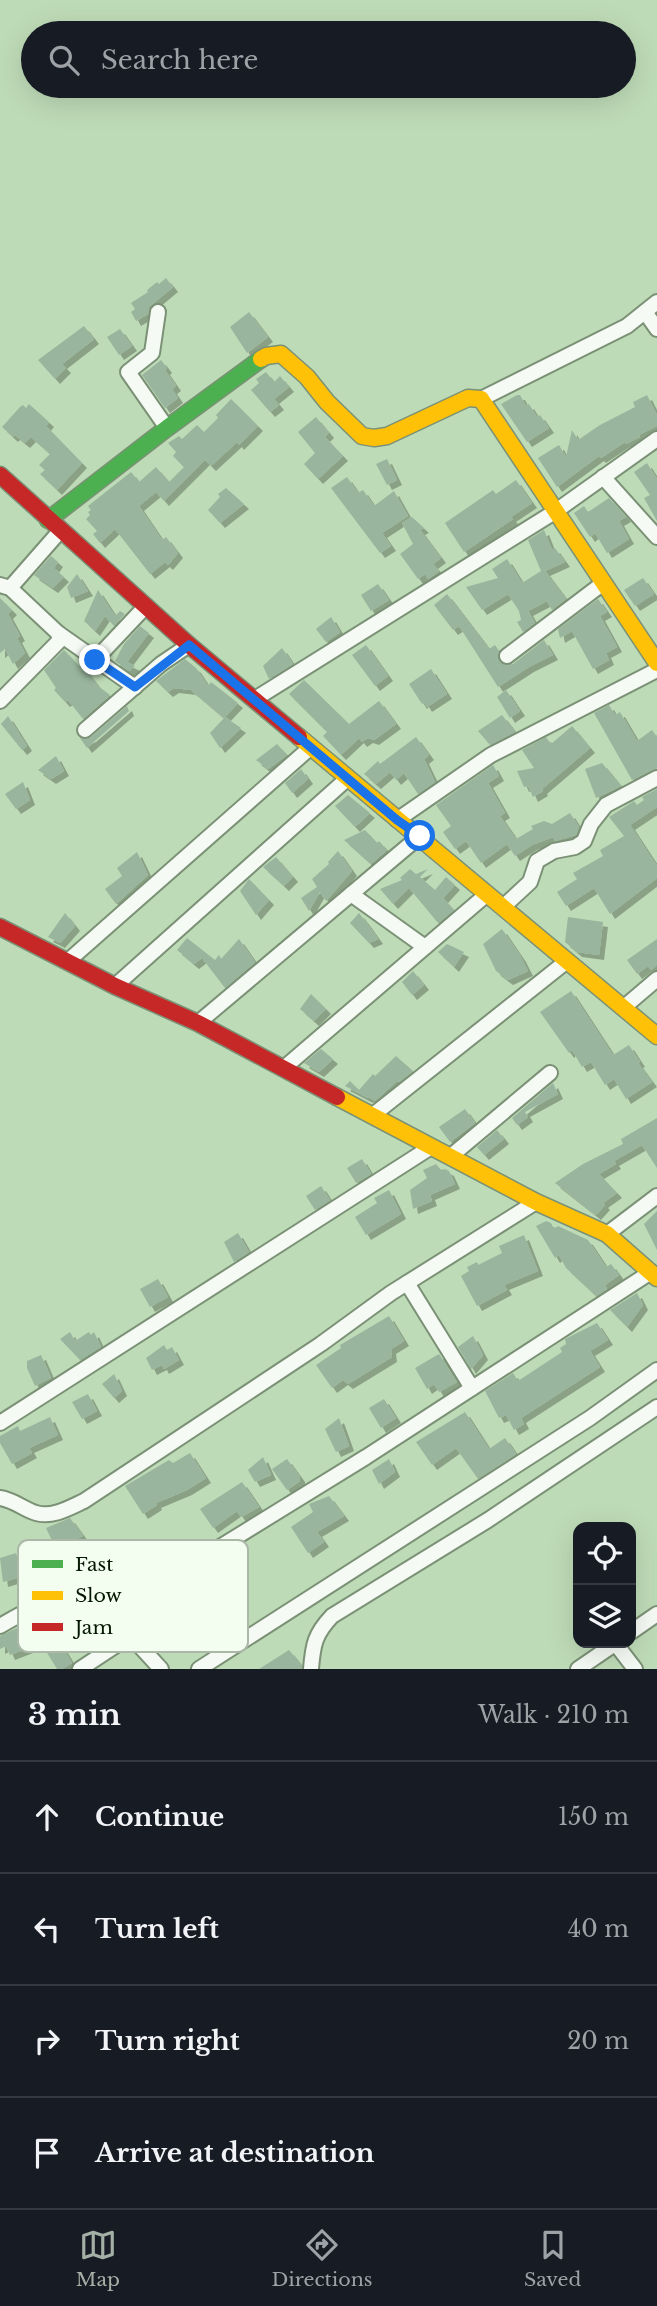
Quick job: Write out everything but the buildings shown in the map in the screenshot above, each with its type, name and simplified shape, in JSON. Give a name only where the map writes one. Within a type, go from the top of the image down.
[{"type":"street","points":[[135,687],[58,633],[5,586],[54,526],[167,428],[253,364],[266,356],[281,354],[307,377],[327,402],[362,436],[374,438],[387,436],[468,398],[481,399],[627,326],[657,302]]},
{"type":"street","points":[[158,312],[152,353],[128,372],[167,428]]},
{"type":"street","points":[[645,312],[657,329]]},
{"type":"street","points":[[481,399],[528,465],[602,584],[657,663]]},
{"type":"street","points":[[255,699],[556,511],[657,439]]},
{"type":"street","points":[[0,475],[189,645],[657,1036]]},
{"type":"street","points":[[603,477],[657,537]]},
{"type":"street","points":[[507,656],[602,584]]},
{"type":"street","points":[[95,660],[145,607]]},
{"type":"street","points":[[0,701],[57,646],[60,640],[58,633]]},
{"type":"street","points":[[85,730],[189,645]]},
{"type":"street","points":[[397,820],[491,755],[657,670]]},
{"type":"street","points":[[68,961],[311,747]]},
{"type":"street","points":[[115,986],[348,778]]},
{"type":"street","points":[[503,907],[530,882],[537,861],[554,851],[575,847],[584,841],[591,824],[606,805],[657,778]]},
{"type":"street","points":[[198,1024],[420,836]]},
{"type":"street","points":[[351,894],[425,947]]},
{"type":"street","points":[[285,1067],[486,895]]},
{"type":"street","points":[[0,927],[115,986],[285,1067],[536,1202],[607,1234],[654,1275],[231,1540]]},
{"type":"street","points":[[373,1115],[567,961]]},
{"type":"street","points":[[624,1008],[657,979]]},
{"type":"street","points":[[451,1156],[551,1073]]},
{"type":"street","points":[[0,1423],[431,1147]]},
{"type":"street","points":[[607,1234],[657,1196]]},
{"type":"street","points":[[0,1498],[9,1499],[35,1513],[49,1514],[83,1502],[321,1344],[407,1283],[536,1202]]},
{"type":"street","points":[[407,1283],[472,1388]]},
{"type":"street","points":[[248,1638],[590,1418],[657,1370]]},
{"type":"street","points":[[311,1669],[315,1640],[319,1630],[332,1616],[488,1520],[657,1407]]},
{"type":"street","points":[[636,1629],[657,1614]]},
{"type":"street","points":[[0,1626],[18,1617]]},
{"type":"street","points":[[578,1669],[608,1648]]},
{"type":"street","points":[[618,1648],[632,1668]]},
{"type":"street","points":[[80,1669],[106,1652]]},
{"type":"street","points":[[145,1652],[161,1669]]},
{"type":"street","points":[[199,1669],[225,1652]]},
{"type":"traffic: fast","points":[[48,520],[261,359]]},
{"type":"traffic: slow","points":[[261,359],[281,354],[307,377],[327,402],[362,436],[387,436],[468,398],[481,399],[657,663]]},
{"type":"traffic: slow","points":[[299,737],[657,1036]]},
{"type":"traffic: slow","points":[[337,1097],[536,1202],[607,1234],[657,1278]]},
{"type":"traffic: jam","points":[[0,475],[189,645],[299,737]]},
{"type":"traffic: jam","points":[[0,927],[115,986],[198,1023],[337,1097]]},
{"type":"route","points":[[95,660],[135,687],[161,664],[189,645],[397,820],[420,836]]}]
